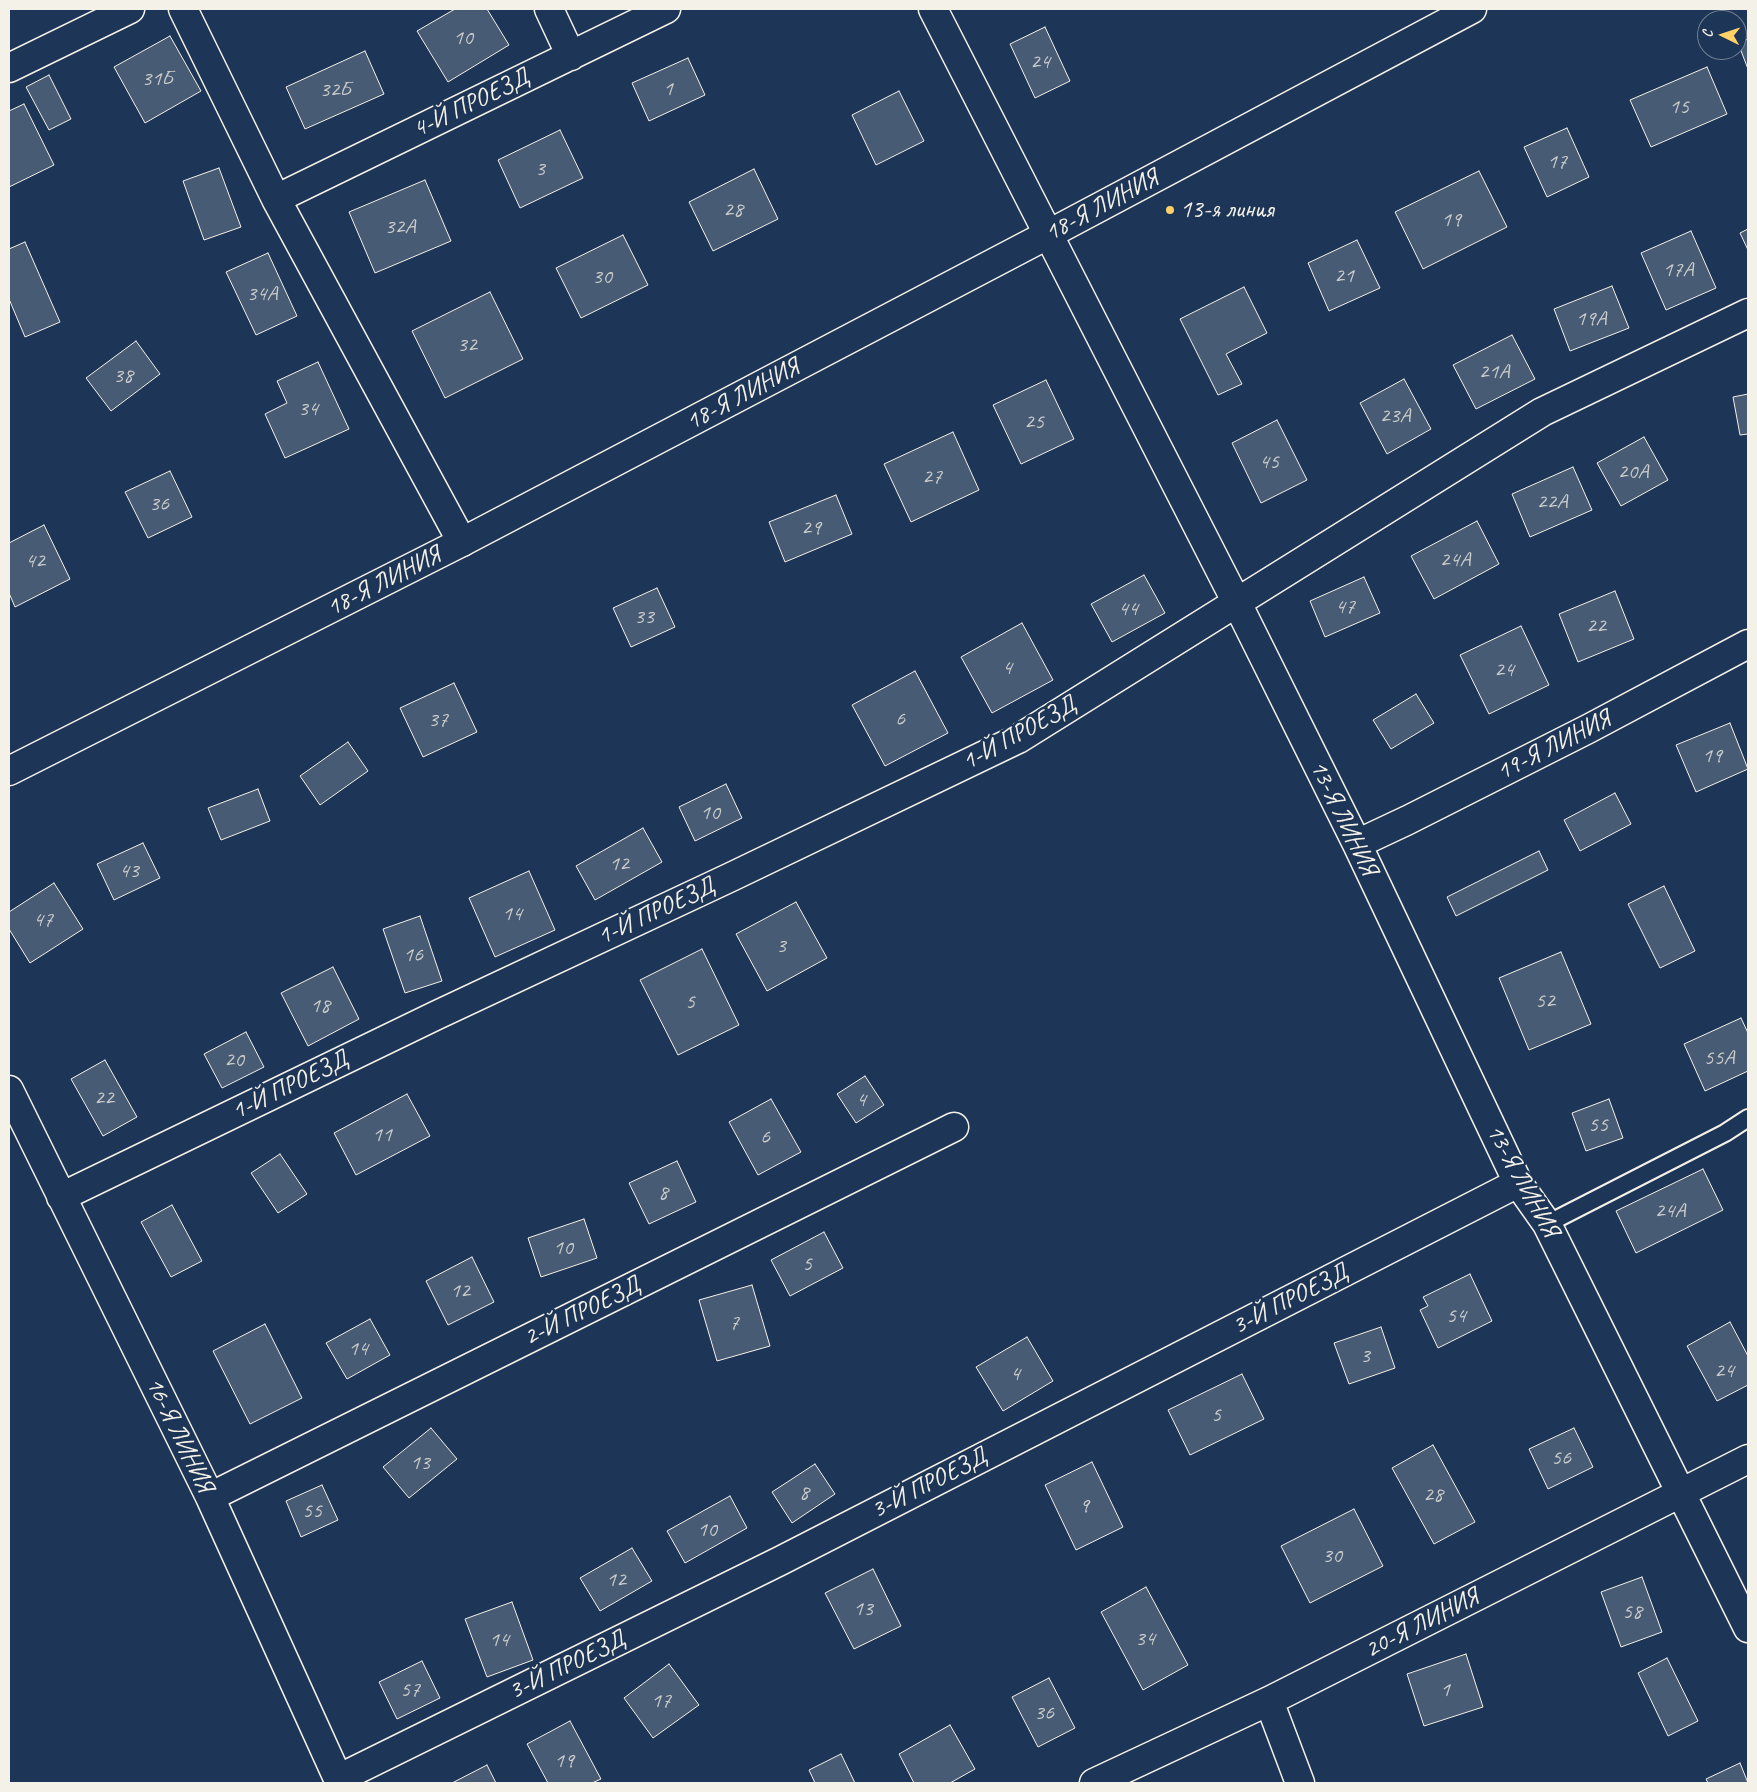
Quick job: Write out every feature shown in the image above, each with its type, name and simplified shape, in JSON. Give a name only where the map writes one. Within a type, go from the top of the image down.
[{"type":"street","points":[[9,68],[130,9]]},
{"type":"street","points":[[183,9],[276,199],[462,542]]},
{"type":"street","points":[[550,9],[571,56]]},
{"type":"street","name":"4-Й ПРОЕЗД","points":[[276,199],[666,9]]},
{"type":"street","name":"13-Я ЛИНИЯ","points":[[933,9],[1237,603],[1357,844],[1518,1183],[1547,1224],[1748,1628]]},
{"type":"street","name":"18-Я ЛИНИЯ","points":[[9,771],[462,542],[1049,234],[1472,9]]},
{"type":"street","name":"1-Й ПРОЕЗД","points":[[62,1197],[437,1015],[1018,739],[1542,412],[1748,313]]},
{"type":"street","name":"19-Я ЛИНИЯ","points":[[1357,844],[1579,733],[1748,644]]},
{"type":"street","name":"16-Я ЛИНИЯ","points":[[9,1090],[210,1497],[339,1781]]},
{"type":"street","name":"2-Й ПРОЕЗД","points":[[210,1497],[954,1127]]},
{"type":"street","name":"3-Й ПРОЕЗД","points":[[339,1781],[780,1561],[1518,1183]]},
{"type":"street","name":"20-Я ЛИНИЯ","points":[[1094,1783],[1269,1701],[1748,1459]]},
{"type":"street","points":[[1269,1701],[1300,1783]]},
{"type":"lane","points":[[1547,1224],[1725,1133],[1748,1118]]},
{"type":"building","points":[[455,9],[487,9],[509,45],[448,82],[417,31]]},
{"type":"building","points":[[1045,27],[1070,81],[1035,98],[1010,44]]},
{"type":"building","points":[[170,36],[201,91],[145,123],[114,67]]},
{"type":"building","points":[[1747,39],[1748,69],[1745,60],[1747,60]]},
{"type":"building","points":[[365,51],[384,94],[305,129],[286,87]]},
{"type":"building","points":[[688,58],[705,95],[649,121],[632,83]]},
{"type":"building","points":[[1707,67],[1727,114],[1651,147],[1630,100]]},
{"type":"building","points":[[49,75],[71,119],[49,130],[26,87]]},
{"type":"building","points":[[899,91],[924,141],[876,165],[852,115]]},
{"type":"building","points":[[24,104],[54,165],[9,187],[9,111]]},
{"type":"building","points":[[1567,128],[1589,177],[1547,197],[1524,147]]},
{"type":"building","points":[[560,130],[583,178],[520,208],[498,160]]},
{"type":"building","points":[[219,168],[241,227],[204,240],[183,181]]},
{"type":"building","points":[[754,169],[778,219],[713,251],[689,202]]},
{"type":"building","points":[[1479,171],[1507,227],[1423,269],[1395,212]]},
{"type":"building","points":[[425,180],[451,241],[375,273],[349,212]]},
{"type":"building","points":[[1748,229],[1748,250],[1740,233]]},
{"type":"building","points":[[1691,231],[1716,288],[1666,310],[1641,253]]},
{"type":"building","points":[[623,235],[648,285],[581,318],[556,268]]},
{"type":"building","points":[[1357,240],[1380,288],[1329,311],[1308,263]]},
{"type":"building","points":[[25,242],[60,322],[25,337],[9,299],[9,249]]},
{"type":"building","points":[[268,253],[297,316],[256,335],[226,272]]},
{"type":"building","points":[[1612,286],[1629,328],[1570,351],[1554,309]]},
{"type":"building","points":[[1244,287],[1267,333],[1226,354],[1242,384],[1218,395],[1180,319]]},
{"type":"building","points":[[490,292],[523,359],[445,398],[412,331]]},
{"type":"building","points":[[1512,335],[1535,379],[1476,409],[1453,365]]},
{"type":"building","points":[[136,341],[160,374],[111,411],[86,378]]},
{"type":"building","points":[[318,362],[349,429],[285,458],[265,414],[287,403],[277,381]]},
{"type":"building","points":[[1404,379],[1431,429],[1387,454],[1360,403]]},
{"type":"building","points":[[1046,380],[1074,439],[1021,464],[993,405]]},
{"type":"building","points":[[1748,394],[1748,434],[1740,435],[1733,397]]},
{"type":"building","points":[[1277,420],[1307,480],[1261,503],[1232,443]]},
{"type":"building","points":[[953,432],[979,490],[911,522],[884,464]]},
{"type":"building","points":[[1644,437],[1668,480],[1621,506],[1597,463]]},
{"type":"building","points":[[1573,467],[1592,510],[1530,537],[1512,494]]},
{"type":"building","points":[[170,471],[192,517],[148,538],[125,492]]},
{"type":"building","points":[[836,495],[852,534],[785,562],[769,522]]},
{"type":"building","points":[[1477,521],[1499,564],[1434,599],[1411,556]]},
{"type":"building","points":[[44,525],[70,579],[15,607],[9,593],[9,543]]},
{"type":"building","points":[[1144,575],[1165,613],[1112,642],[1091,604]]},
{"type":"building","points":[[1364,577],[1380,613],[1325,637],[1310,601]]},
{"type":"building","points":[[657,588],[675,627],[631,647],[613,608]]},
{"type":"building","points":[[1615,591],[1634,639],[1578,662],[1559,614]]},
{"type":"building","points":[[1022,623],[1053,680],[992,713],[961,657]]},
{"type":"building","points":[[1521,626],[1549,685],[1489,714],[1460,655]]},
{"type":"building","points":[[915,671],[948,733],[885,766],[852,705]]},
{"type":"building","points":[[454,683],[477,732],[423,757],[400,708]]},
{"type":"building","points":[[1416,694],[1434,723],[1391,749],[1373,720]]},
{"type":"building","points":[[1730,723],[1748,769],[1696,792],[1676,745]]},
{"type":"building","points":[[348,742],[368,771],[320,805],[300,776]]},
{"type":"building","points":[[726,784],[742,818],[695,841],[679,807]]},
{"type":"building","points":[[258,789],[270,821],[221,840],[208,808]]},
{"type":"building","points":[[1615,793],[1631,824],[1580,851],[1564,820]]},
{"type":"building","points":[[643,828],[662,862],[595,900],[576,866]]},
{"type":"building","points":[[143,843],[160,878],[114,900],[97,864]]},
{"type":"building","points":[[1539,851],[1548,870],[1456,916],[1447,897]]},
{"type":"building","points":[[529,871],[555,930],[495,957],[469,898]]},
{"type":"building","points":[[54,883],[83,929],[30,963],[9,929],[9,912]]},
{"type":"building","points":[[1664,886],[1695,951],[1660,968],[1628,904]]},
{"type":"building","points":[[796,902],[827,958],[767,991],[736,934]]},
{"type":"building","points":[[420,916],[442,981],[405,993],[383,929]]},
{"type":"building","points":[[702,949],[739,1025],[678,1055],[640,980]]},
{"type":"building","points":[[1561,952],[1591,1024],[1529,1050],[1499,978]]},
{"type":"building","points":[[333,967],[359,1019],[308,1046],[281,993]]},
{"type":"building","points":[[1741,1018],[1748,1033],[1748,1071],[1705,1091],[1684,1044]]},
{"type":"building","points":[[246,1032],[264,1067],[222,1088],[204,1054]]},
{"type":"building","points":[[105,1060],[137,1117],[103,1136],[71,1079]]},
{"type":"building","points":[[865,1076],[884,1105],[856,1123],[837,1094]]},
{"type":"building","points":[[407,1094],[430,1136],[356,1175],[334,1133]]},
{"type":"building","points":[[771,1099],[801,1152],[758,1175],[729,1122]]},
{"type":"building","points":[[1609,1099],[1623,1138],[1586,1151],[1572,1113]]},
{"type":"building","points":[[280,1154],[307,1194],[278,1213],[251,1173]]},
{"type":"building","points":[[677,1161],[696,1202],[649,1224],[629,1183]]},
{"type":"building","points":[[1703,1169],[1723,1210],[1636,1253],[1616,1211]]},
{"type":"building","points":[[172,1205],[202,1261],[171,1277],[141,1222]]},
{"type":"building","points":[[584,1219],[597,1258],[541,1277],[528,1238]]},
{"type":"building","points":[[824,1232],[843,1268],[790,1296],[771,1260]]},
{"type":"building","points":[[472,1257],[494,1302],[448,1325],[426,1281]]},
{"type":"building","points":[[1470,1274],[1492,1321],[1438,1348],[1420,1310],[1428,1306],[1423,1297]]},
{"type":"building","points":[[752,1285],[770,1346],[717,1361],[699,1300]]},
{"type":"building","points":[[370,1319],[390,1355],[347,1379],[326,1343]]},
{"type":"building","points":[[1730,1322],[1748,1356],[1748,1385],[1717,1401],[1687,1346]]},
{"type":"building","points":[[265,1324],[302,1398],[250,1424],[213,1351]]},
{"type":"building","points":[[1381,1327],[1395,1368],[1349,1384],[1334,1343]]},
{"type":"building","points":[[1027,1337],[1053,1381],[1003,1411],[976,1367]]},
{"type":"building","points":[[1242,1374],[1264,1419],[1190,1455],[1168,1410]]},
{"type":"building","points":[[431,1428],[457,1459],[409,1498],[383,1467]]},
{"type":"building","points":[[1574,1428],[1593,1467],[1548,1489],[1529,1449]]},
{"type":"building","points":[[1433,1445],[1475,1522],[1434,1544],[1392,1468]]},
{"type":"building","points":[[1092,1462],[1123,1527],[1076,1550],[1045,1485]]},
{"type":"building","points":[[815,1464],[835,1494],[792,1523],[772,1492]]},
{"type":"building","points":[[322,1485],[338,1520],[301,1537],[286,1501]]},
{"type":"building","points":[[730,1496],[747,1528],[685,1563],[667,1531]]},
{"type":"building","points":[[1354,1509],[1383,1566],[1310,1603],[1281,1546]]},
{"type":"building","points":[[632,1548],[652,1581],[600,1611],[580,1578]]},
{"type":"building","points":[[873,1569],[901,1626],[854,1649],[825,1593]]},
{"type":"building","points":[[1642,1577],[1662,1632],[1621,1647],[1601,1592]]},
{"type":"building","points":[[1146,1587],[1188,1665],[1143,1690],[1101,1612]]},
{"type":"building","points":[[512,1602],[533,1660],[487,1677],[465,1619]]},
{"type":"building","points":[[1466,1654],[1483,1707],[1424,1726],[1407,1674]]},
{"type":"building","points":[[1667,1658],[1698,1721],[1668,1736],[1638,1673]]},
{"type":"building","points":[[422,1661],[440,1698],[397,1719],[379,1682]]},
{"type":"building","points":[[669,1664],[699,1705],[653,1738],[624,1698]]},
{"type":"building","points":[[1049,1678],[1075,1728],[1038,1747],[1012,1697]]},
{"type":"building","points":[[570,1721],[601,1779],[592,1783],[548,1783],[527,1744]]},
{"type":"building","points":[[950,1725],[975,1769],[950,1783],[914,1783],[899,1754]]},
{"type":"building","points":[[841,1754],[855,1783],[815,1783],[809,1770]]},
{"type":"building","points":[[1740,1763],[1748,1783],[1708,1783],[1706,1779]]},
{"type":"building","points":[[487,1765],[496,1783],[452,1783]]},
{"type":"place","name":"13-я линия","points":[[1170,210]]}]
